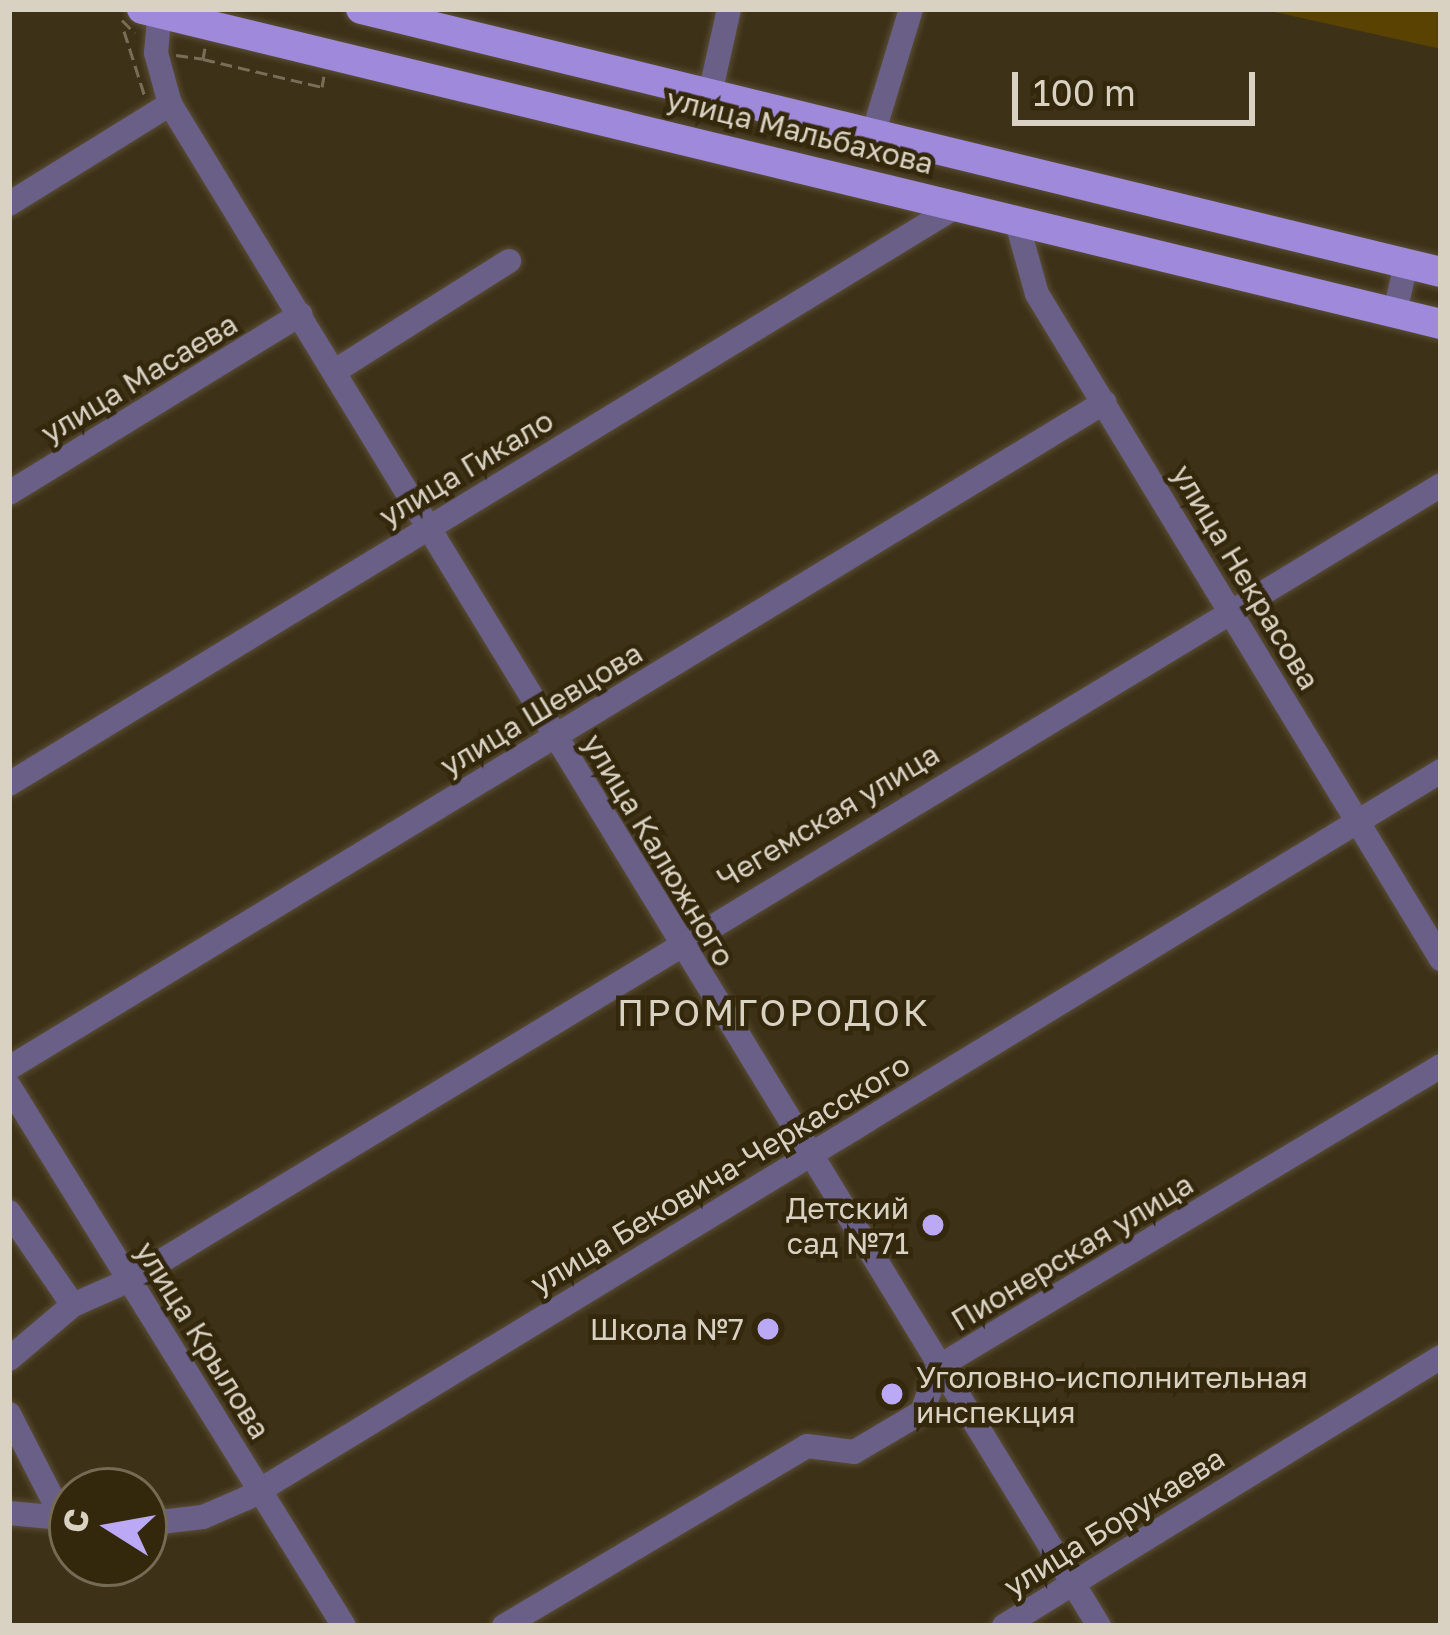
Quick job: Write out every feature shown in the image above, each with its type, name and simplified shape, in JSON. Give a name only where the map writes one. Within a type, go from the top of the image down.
[{"type":"main road","name":"улица Мальбахова","points":[[361,9],[1441,272]]},
{"type":"main road","name":"улица Мальбахова","points":[[143,16],[1441,323]]},
{"type":"street","points":[[710,94],[729,9]]},
{"type":"street","points":[[873,134],[911,9]]},
{"type":"street","name":"улица Калюжного","points":[[143,16],[170,104],[1099,1626]]},
{"type":"street","points":[[9,204],[170,104]]},
{"type":"street","name":"улица Гикало","points":[[9,784],[957,206]]},
{"type":"street","name":"улица Некрасова","points":[[1016,219],[1036,293],[1441,959]]},
{"type":"street","points":[[335,371],[508,261]]},
{"type":"street","points":[[1395,312],[1406,264]]},
{"type":"street","name":"улица Масаева","points":[[9,493],[301,314]]},
{"type":"street","name":"улица Шевцова","points":[[9,1068],[1105,402]]},
{"type":"street","name":"Чегемская улица","points":[[9,1359],[73,1305],[130,1280],[1228,608],[1441,485]]},
{"type":"street","name":"улица Бековича-Черкасского","points":[[168,1521],[203,1517],[260,1487],[1441,771]]},
{"type":"street","name":"Пионерская улица","points":[[504,1626],[807,1446],[854,1452],[922,1412],[938,1367],[1441,1066]]},
{"type":"street","name":"улица Крылова","points":[[9,1087],[344,1626]]},
{"type":"street","points":[[12,1222],[73,1305]]},
{"type":"street","name":"улица Борукаева","points":[[1004,1626],[1441,1357]]},
{"type":"street","points":[[9,1414],[48,1483]]},
{"type":"street","points":[[9,1513],[48,1517]]},
{"type":"path","points":[[203,59],[206,34]]},
{"type":"path","points":[[174,42],[174,55],[322,87],[324,74]]},
{"type":"shaded area","points":[[1261,9],[1441,9],[1441,49]]},
{"type":"place","name":"Детский сад №71","points":[[933,1225]]},
{"type":"place","name":"Школа №7","points":[[768,1329]]},
{"type":"place","name":"Уголовно-исполнительная инспекция","points":[[892,1394]]},
{"type":"district","name":"ПРОМГОРОДОК","points":[[774,1013]]}]
